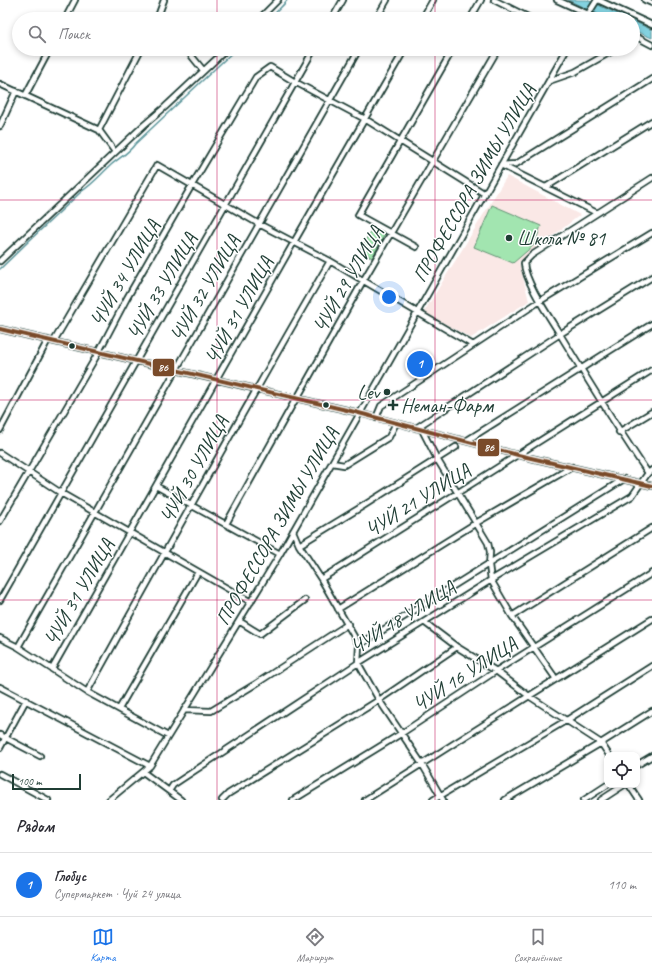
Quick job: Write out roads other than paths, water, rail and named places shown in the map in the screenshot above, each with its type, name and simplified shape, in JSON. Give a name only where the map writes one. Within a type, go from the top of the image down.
[{"type":"street","points":[[69,12],[75,0]]},
{"type":"street","points":[[159,0],[164,0],[161,12]]},
{"type":"street","points":[[266,12],[278,0]]},
{"type":"street","points":[[336,12],[343,0]]},
{"type":"street","points":[[380,12],[387,0]]},
{"type":"street","points":[[426,12],[433,0]]},
{"type":"street","points":[[474,12],[481,0]]},
{"type":"street","points":[[494,0],[518,12]]},
{"type":"street","points":[[557,0],[584,12]]},
{"type":"street","points":[[589,12],[598,0],[624,12]]},
{"type":"street","points":[[645,0],[652,3]]},
{"type":"street","points":[[640,19],[652,25]]},
{"type":"street","points":[[640,39],[652,45]]},
{"type":"street","points":[[25,96],[46,56]]},
{"type":"street","points":[[99,130],[137,56]]},
{"type":"street","points":[[192,56],[203,70]]},
{"type":"street","points":[[0,261],[219,56]]},
{"type":"street","name":"ЧУЙ 33 УЛИЦА","points":[[0,600],[310,56]]},
{"type":"street","name":"ЧУЙ 32 УЛИЦА","points":[[18,647],[355,56]]},
{"type":"street","name":"ЧУЙ 31 УЛИЦА","points":[[52,669],[401,56]]},
{"type":"street","points":[[416,247],[358,215],[449,56]]},
{"type":"street","name":"ЧУЙ 29 УЛИЦА","points":[[226,524],[494,56]]},
{"type":"street","name":"ПРОФЕССОРА ЗИМЫ УЛИЦА","points":[[109,800],[150,766],[251,602],[293,532],[563,56]]},
{"type":"street","points":[[549,81],[575,72],[603,56]]},
{"type":"street","name":"ЧУЙ 34 УЛИЦА","points":[[0,521],[98,352],[192,185],[256,77],[270,67],[295,82]]},
{"type":"street","points":[[501,165],[516,164],[652,79]]},
{"type":"street","points":[[295,82],[365,119],[485,194]]},
{"type":"street","points":[[0,84],[99,130],[115,152]]},
{"type":"street","points":[[0,126],[16,91]]},
{"type":"street","points":[[546,187],[652,121]]},
{"type":"street","points":[[0,430],[51,341],[157,165],[259,224],[330,261],[473,345]]},
{"type":"street","points":[[501,165],[597,213]]},
{"type":"street","points":[[650,472],[620,432],[540,301],[524,271],[524,263],[532,255],[652,178]]},
{"type":"street","points":[[376,418],[381,406],[540,301],[652,233]]},
{"type":"street","name":"ЧУЙ 30 УЛИЦА","points":[[86,692],[256,389],[330,261]]},
{"type":"street","points":[[416,428],[560,334],[652,277]]},
{"type":"street","points":[[466,441],[652,324]]},
{"type":"street","points":[[0,328],[297,398],[518,455],[652,486]]},
{"type":"street","name":"ЧУЙ 21 УЛИЦА","points":[[322,579],[652,370]]},
{"type":"street","points":[[620,432],[652,412]]},
{"type":"street","points":[[332,463],[344,465],[377,445],[389,437],[396,423]]},
{"type":"street","points":[[422,430],[437,459],[488,543],[490,552],[489,565],[491,580],[512,616],[535,647],[556,680]]},
{"type":"street","points":[[299,545],[364,506],[456,447]]},
{"type":"street","points":[[0,453],[61,493],[251,602]]},
{"type":"street","points":[[338,610],[476,523],[572,467]]},
{"type":"street","name":"ЧУЙ 18 УЛИЦА","points":[[169,791],[173,785],[358,663],[491,580],[632,496],[650,472]]},
{"type":"street","points":[[359,645],[489,565],[624,479]]},
{"type":"street","points":[[156,486],[280,554]]},
{"type":"street","points":[[512,616],[652,528]]},
{"type":"street","points":[[293,532],[299,545],[322,579],[338,610],[348,624],[359,645],[358,663],[379,700],[402,733],[444,800]]},
{"type":"street","points":[[119,709],[198,572]]},
{"type":"street","name":"ЧУЙ 16 УЛИЦА","points":[[293,800],[402,733],[496,671],[652,573]]},
{"type":"street","points":[[239,621],[260,634],[305,600]]},
{"type":"street","points":[[365,800],[652,619]]},
{"type":"street","points":[[424,622],[457,646],[496,671],[529,696],[601,743],[607,752]]},
{"type":"street","points":[[184,710],[211,711],[348,624]]},
{"type":"street","points":[[0,638],[18,647],[86,692],[168,736]]},
{"type":"street","points":[[222,800],[228,794],[379,700],[457,646]]},
{"type":"street","points":[[433,800],[567,720],[652,666]]},
{"type":"street","points":[[0,687],[150,766]]},
{"type":"street","points":[[0,748],[26,700]]},
{"type":"street","points":[[505,800],[652,711]]},
{"type":"street","points":[[0,735],[40,756]]},
{"type":"street","points":[[640,763],[652,756]]},
{"type":"street","points":[[143,772],[178,799]]},
{"type":"street","points":[[0,774],[48,800]]},
{"type":"street","points":[[584,800],[604,787]]},
{"type":"street","points":[[601,800],[619,788]]},
{"type":"street","points":[[631,788],[639,800]]},
{"type":"water","points":[[568,0],[587,0],[614,12],[593,12]]},
{"type":"water","points":[[640,24],[652,30],[652,38],[640,33]]},
{"type":"waterway","points":[[276,12],[287,0]]},
{"type":"waterway","points":[[0,269],[82,191],[130,150],[229,56]]},
{"type":"place","name":"Школа № 81","points":[[509,238]]},
{"type":"place","name":"Глобус","points":[[420,364]]},
{"type":"place","name":"Lev","points":[[387,392]]},
{"type":"place","name":"Неман-Фарм","points":[[393,405]]}]
